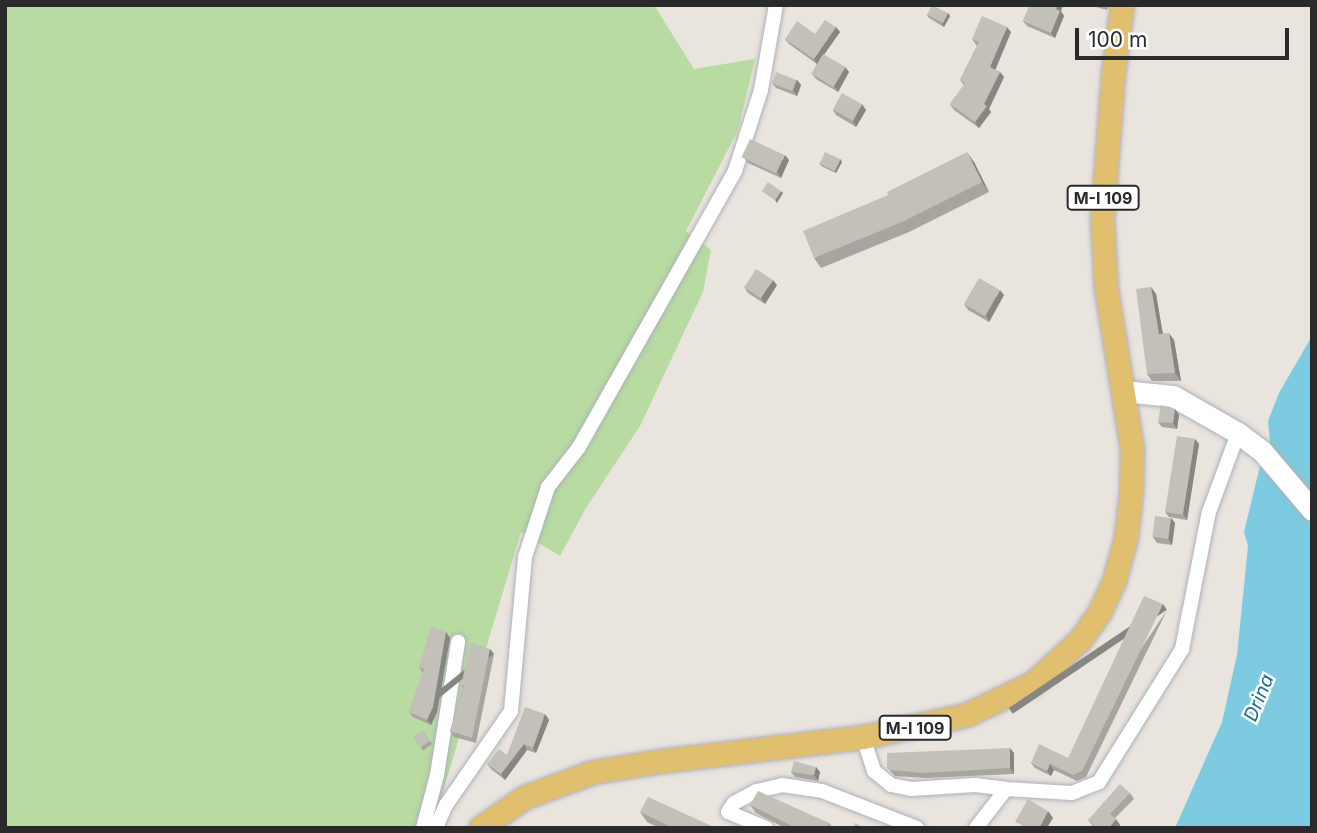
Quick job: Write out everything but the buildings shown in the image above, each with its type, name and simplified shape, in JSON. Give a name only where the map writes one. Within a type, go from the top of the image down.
[{"type":"main road","name":"M-I 109","points":[[480,828],[525,796],[593,772],[661,761],[863,737],[944,722],[985,708],[1033,683],[1080,640],[1100,611],[1114,581],[1126,537],[1132,449],[1106,289],[1102,220],[1110,101],[1122,5]]},
{"type":"street","points":[[436,828],[446,805],[505,723],[510,711],[525,557],[548,487],[579,447],[735,172],[761,90],[776,5]]},
{"type":"street","points":[[1123,391],[1173,396],[1238,433],[1262,451],[1312,510]]},
{"type":"street","points":[[863,737],[874,771],[891,785],[911,789],[975,785],[1072,793],[1100,782],[1182,649],[1209,512],[1238,433]]},
{"type":"street","points":[[423,828],[437,775],[458,642]]},
{"type":"street","points":[[766,828],[728,812],[734,803],[757,791],[782,785],[822,791],[917,828]]},
{"type":"street","points":[[976,828],[1006,789]]},
{"type":"green space","points":[[5,5],[654,5],[694,69],[755,59],[738,130],[686,231],[711,250],[703,292],[640,426],[586,508],[560,556],[521,532],[432,828],[5,828]]},
{"type":"water","name":"Drina","points":[[1312,336],[1312,828],[1175,828],[1222,722],[1237,655],[1248,546],[1244,532],[1259,470],[1270,443],[1268,421],[1279,393]]}]
